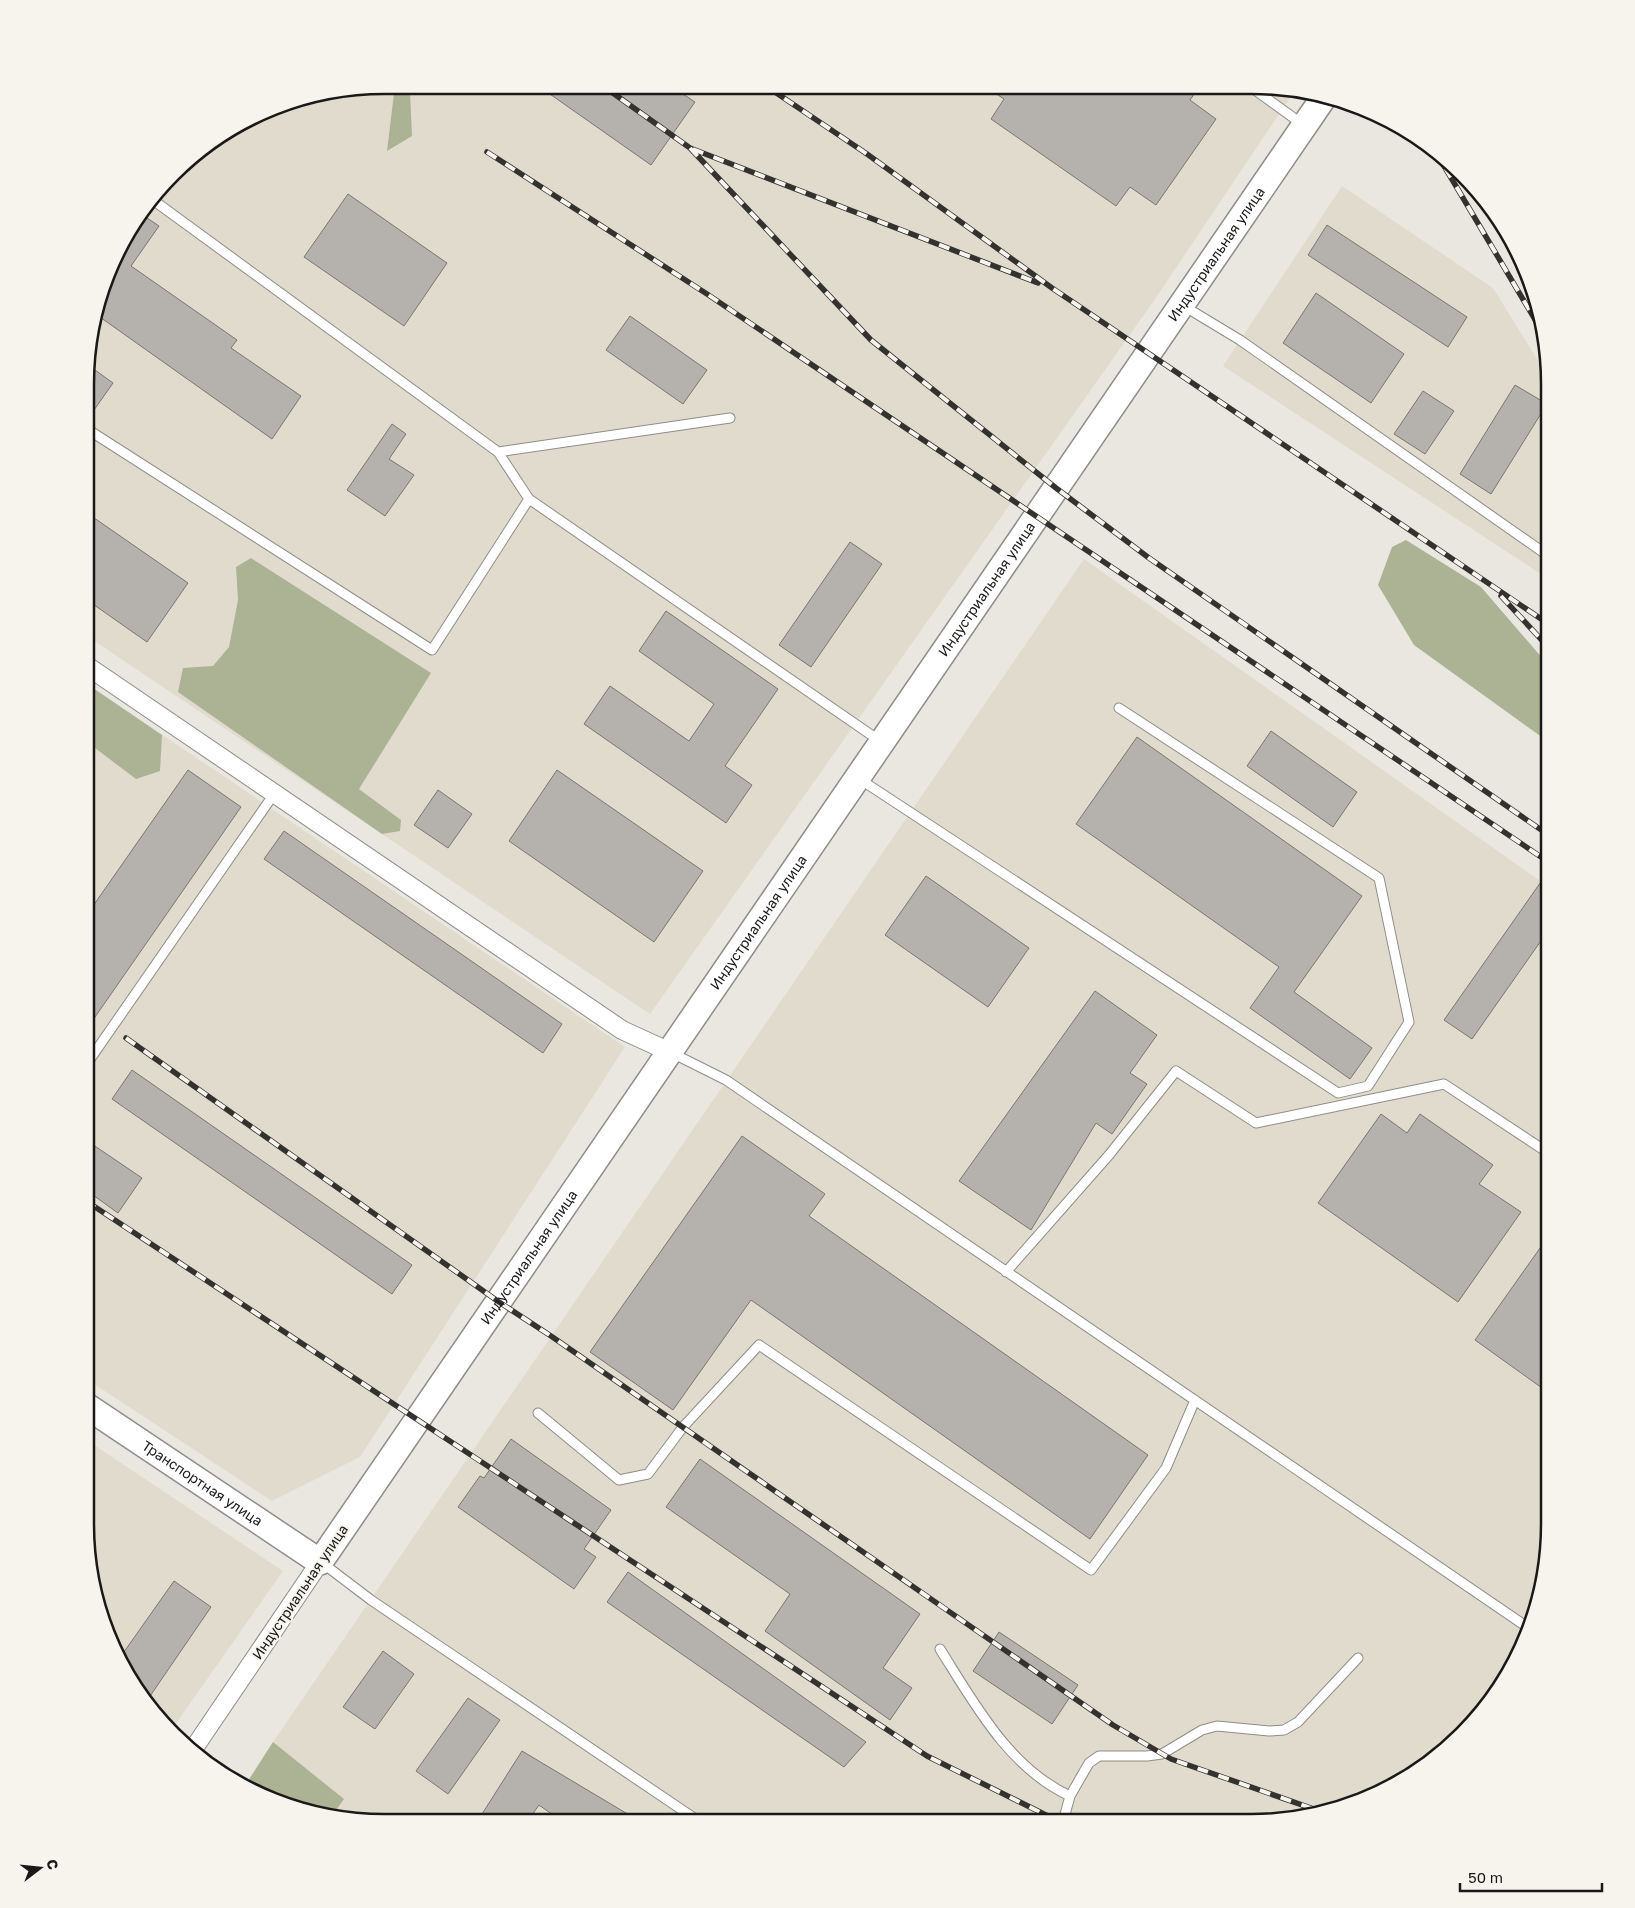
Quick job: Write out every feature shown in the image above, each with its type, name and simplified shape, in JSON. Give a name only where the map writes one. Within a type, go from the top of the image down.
[{"type":"street","name":"Индустриальная улица","points":[[196,1745],[1321,102]]},
{"type":"street","points":[[94,671],[622,1030],[670,1052]]},
{"type":"street","name":"Транспортная улица","points":[[94,1411],[320,1562]]},
{"type":"lane","points":[[1260,94],[1305,126]]},
{"type":"lane","points":[[157,203],[498,452],[529,499],[882,743]]},
{"type":"lane","points":[[1182,305],[1240,340],[1541,551]]},
{"type":"lane","points":[[498,452],[730,418]]},
{"type":"lane","points":[[94,433],[432,650],[529,499]]},
{"type":"lane","points":[[858,778],[1338,1093],[1368,1086],[1409,1022],[1379,878],[1119,708]]},
{"type":"lane","points":[[94,1053],[274,794]]},
{"type":"lane","points":[[670,1052],[726,1080],[1523,1625]]},
{"type":"lane","points":[[1006,1272],[1110,1155],[1176,1071],[1256,1123],[1444,1084],[1541,1148]]},
{"type":"lane","points":[[538,1412],[619,1480],[648,1474],[682,1427],[760,1345],[1091,1570],[1166,1468],[1195,1400]]},
{"type":"lane","points":[[320,1562],[371,1600],[688,1814]]},
{"type":"lane","points":[[940,1649],[982,1716],[1033,1774],[1050,1787],[1070,1796]]},
{"type":"lane","points":[[1065,1814],[1070,1796],[1089,1763],[1099,1756],[1147,1756],[1162,1754],[1202,1730],[1218,1726],[1269,1731],[1284,1730],[1298,1722],[1358,1658]]},
{"type":"shaded area","points":[[364,94],[1271,94],[1291,96],[1153,302],[650,1014],[94,641],[94,364],[96,345],[109,290],[124,255],[143,222],[166,192],[192,166],[238,133],[290,109],[345,96]]},
{"type":"shaded area","points":[[1342,186],[1493,288],[1541,365],[1541,574],[1223,366]]},
{"type":"shaded area","points":[[1084,559],[1541,882],[1541,1544],[1539,1563],[1526,1618],[1502,1670],[1469,1716],[1443,1742],[1413,1765],[1380,1784],[1345,1799],[1308,1809],[1271,1814],[364,1814],[336,1810],[343,1800],[273,1742]]},
{"type":"shaded area","points":[[94,689],[625,1047],[360,1457],[272,1501],[94,1384]]},
{"type":"shaded area","points":[[94,1445],[283,1571],[175,1725],[154,1701],[133,1670],[109,1618],[99,1581],[94,1544]]},
{"type":"green space","points":[[394,94],[410,94],[412,136],[387,151]]},
{"type":"green space","points":[[1406,540],[1481,587],[1541,657],[1541,737],[1414,645],[1378,585],[1392,547]]},
{"type":"green space","points":[[251,558],[431,673],[359,789],[401,820],[400,831],[382,834],[178,692],[183,668],[213,666],[229,647],[238,600],[236,567]]},
{"type":"green space","points":[[94,689],[162,735],[160,771],[136,779],[94,747]]},
{"type":"green space","points":[[273,1742],[344,1799],[336,1810],[327,1809],[290,1799],[248,1780]]},
{"type":"building","points":[[550,94],[683,94],[695,102],[651,165]]},
{"type":"building","points":[[996,94],[1194,94],[1190,100],[1216,119],[1156,205],[1130,187],[1116,206],[991,119],[1004,99]]},
{"type":"building","points":[[348,194],[447,263],[404,326],[304,257]]},
{"type":"building","points":[[146,218],[159,226],[131,266],[237,340],[231,348],[301,396],[272,439],[101,318],[116,272],[133,238]]},
{"type":"building","points":[[1327,225],[1467,317],[1448,347],[1308,255]]},
{"type":"building","points":[[1316,293],[1404,354],[1371,403],[1283,343]]},
{"type":"building","points":[[630,316],[707,370],[683,404],[606,350]]},
{"type":"building","points":[[94,369],[113,383],[94,410]]},
{"type":"building","points":[[1515,385],[1541,400],[1541,414],[1491,494],[1460,474]]},
{"type":"building","points":[[1423,391],[1454,411],[1425,454],[1394,434]]},
{"type":"building","points":[[392,424],[406,434],[389,459],[414,475],[385,516],[347,490]]},
{"type":"building","points":[[94,518],[188,583],[147,642],[94,605]]},
{"type":"building","points":[[850,542],[882,564],[811,667],[779,645]]},
{"type":"building","points":[[666,611],[778,689],[725,766],[752,785],[726,823],[584,724],[610,686],[689,741],[714,704],[639,651]]},
{"type":"building","points":[[1271,731],[1357,792],[1333,827],[1247,766]]},
{"type":"building","points":[[1137,737],[1362,896],[1294,992],[1372,1048],[1350,1079],[1250,1008],[1279,967],[1076,824]]},
{"type":"building","points":[[188,770],[241,807],[94,1018],[94,905]]},
{"type":"building","points":[[557,770],[703,871],[654,942],[509,841]]},
{"type":"building","points":[[438,790],[472,814],[448,848],[414,825]]},
{"type":"building","points":[[284,831],[562,1024],[543,1053],[264,859]]},
{"type":"building","points":[[926,876],[1029,948],[988,1007],[885,935]]},
{"type":"building","points":[[1541,882],[1541,941],[1472,1039],[1444,1020]]},
{"type":"building","points":[[1095,991],[1157,1035],[1130,1073],[1147,1084],[1112,1134],[1096,1123],[1031,1230],[959,1181]]},
{"type":"building","points":[[132,1070],[412,1265],[392,1294],[112,1099]]},
{"type":"building","points":[[1381,1114],[1407,1133],[1420,1114],[1493,1165],[1479,1184],[1521,1212],[1458,1302],[1318,1203]]},
{"type":"building","points":[[742,1136],[825,1194],[809,1216],[1148,1455],[1090,1539],[751,1300],[673,1410],[590,1352]]},
{"type":"building","points":[[94,1145],[142,1178],[118,1213],[94,1196]]},
{"type":"building","points":[[1541,1247],[1541,1387],[1475,1340]]},
{"type":"building","points":[[511,1439],[611,1510],[584,1549],[596,1557],[574,1589],[458,1507],[480,1476],[484,1478]]},
{"type":"building","points":[[700,1459],[920,1614],[883,1668],[912,1688],[890,1720],[765,1631],[790,1594],[666,1507]]},
{"type":"building","points":[[628,1572],[866,1742],[844,1767],[607,1602]]},
{"type":"building","points":[[174,1581],[211,1607],[150,1696],[124,1652]]},
{"type":"building","points":[[999,1632],[1078,1685],[1052,1724],[973,1671]]},
{"type":"building","points":[[383,1651],[414,1674],[375,1729],[343,1707]]},
{"type":"building","points":[[468,1698],[500,1720],[448,1794],[416,1771]]},
{"type":"building","points":[[522,1751],[628,1814],[552,1814],[539,1805],[533,1814],[482,1814]]},
{"type":"railway","points":[[614,94],[690,148],[1038,283]]},
{"type":"railway","points":[[778,94],[867,154],[1052,288],[1541,619]]},
{"type":"railway","points":[[690,148],[871,340],[1056,488],[1149,558],[1541,830]]},
{"type":"railway","points":[[487,152],[707,294],[1541,857]]},
{"type":"railway","points":[[1446,169],[1533,317]]},
{"type":"railway","points":[[1501,596],[1541,639]]},
{"type":"railway","points":[[126,1038],[499,1302],[551,1336],[1113,1725],[1171,1759],[1311,1808]]},
{"type":"railway","points":[[94,1206],[927,1756],[1044,1814]]}]
